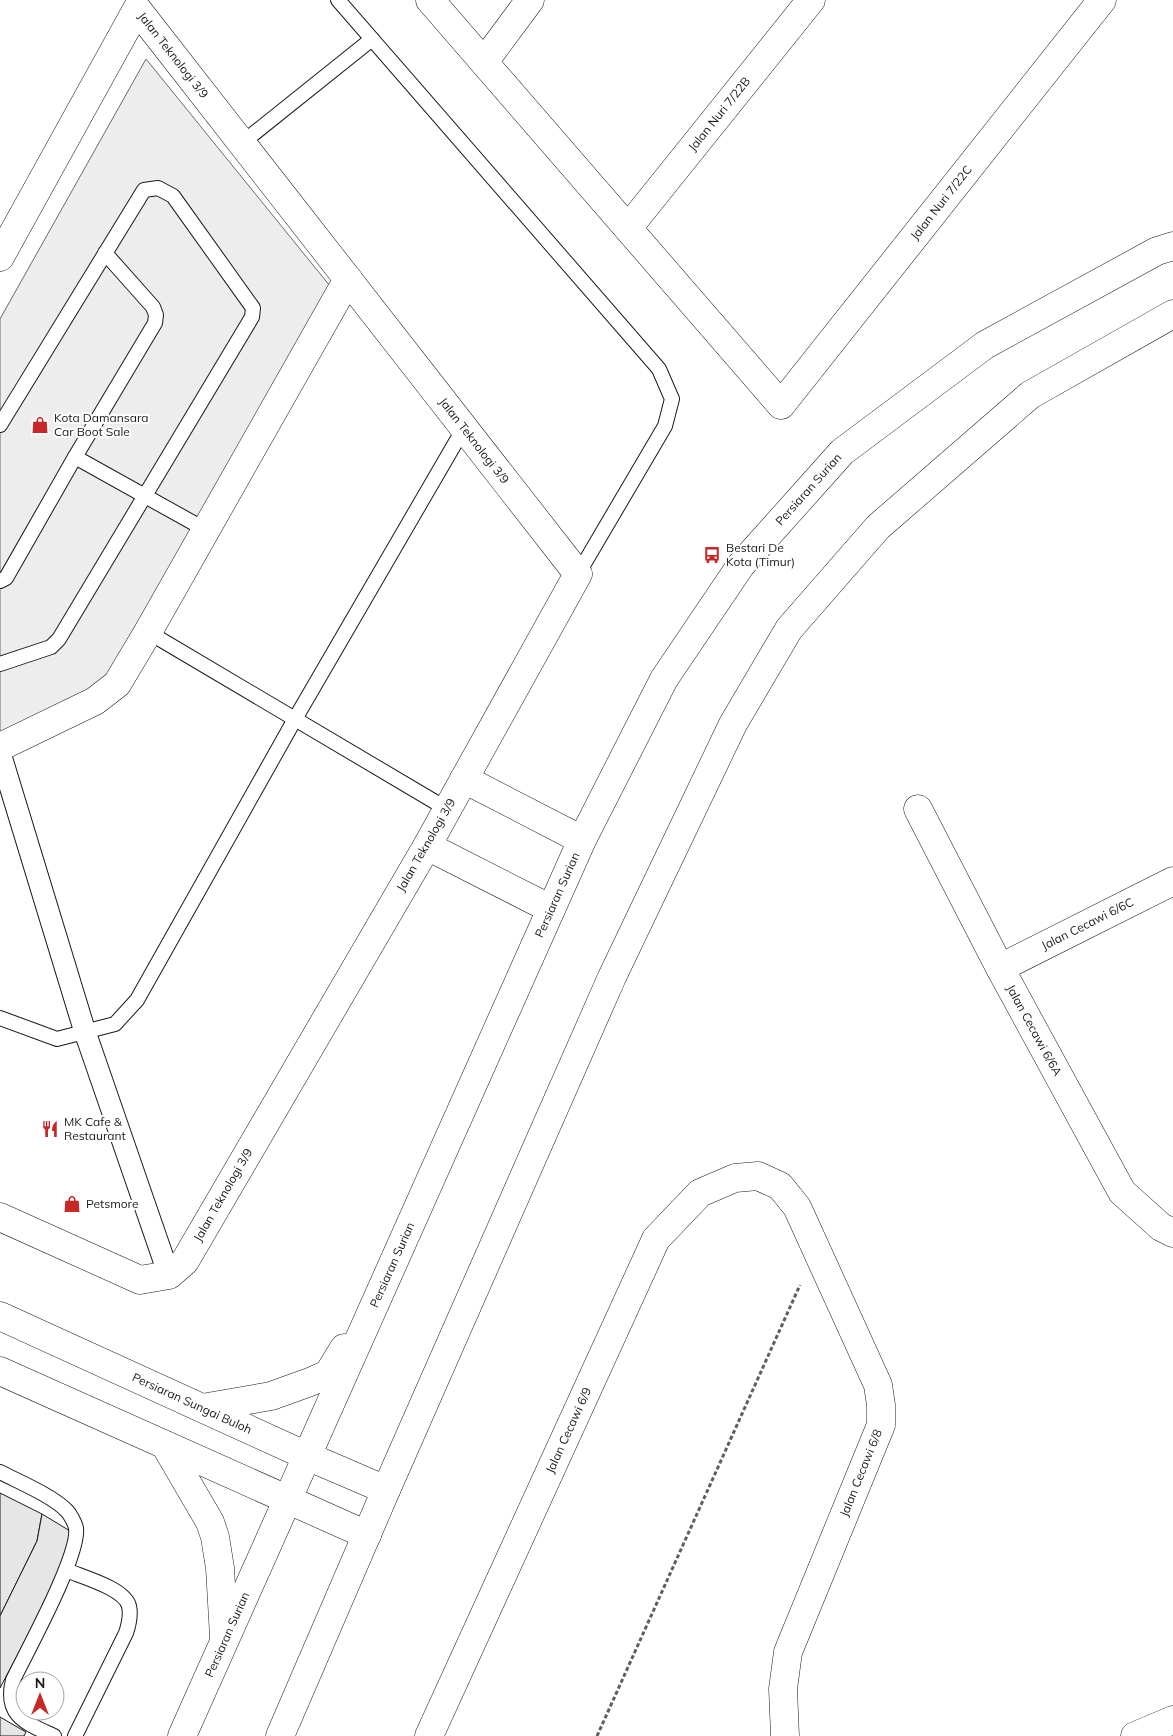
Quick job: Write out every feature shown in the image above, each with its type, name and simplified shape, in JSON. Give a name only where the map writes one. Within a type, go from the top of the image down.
[{"type":"street","points":[[430,0],[628,228]]},
{"type":"street","points":[[484,62],[530,0]]},
{"type":"street","name":"Jalan Nuri 7/22B","points":[[628,228],[811,0]]},
{"type":"street","name":"Jalan Nuri 7/22C","points":[[628,228],[781,405],[1102,0]]},
{"type":"street","name":"Jalan Teknologi 3/9","points":[[0,257],[133,4],[578,574],[427,846],[185,1261],[169,1275]]},
{"type":"street","name":"Persiaran Surian","points":[[182,1736],[582,840],[664,678],[742,565],[842,452],[985,345],[1157,251],[1173,246]]},
{"type":"street","points":[[0,747],[95,701],[117,684],[348,279]]},
{"type":"street","points":[[280,1736],[612,977],[733,724],[789,630],[878,527],[1030,395],[1173,314]]},
{"type":"street","points":[[0,753],[85,1032],[169,1275],[140,1280],[0,1217]]},
{"type":"street","points":[[464,779],[582,840]]},
{"type":"street","name":"Jalan Cecawi 6/6A","points":[[918,810],[1000,968],[1122,1192],[1162,1227],[1173,1234]]},
{"type":"street","points":[[427,846],[551,909]]},
{"type":"street","name":"Jalan Cecawi 6/6C","points":[[1000,968],[1173,881]]},
{"type":"street","name":"Jalan Cecawi 6/8","points":[[758,1176],[780,1186],[796,1208],[878,1385],[882,1405],[881,1426],[788,1652],[783,1689],[784,1736]]},
{"type":"street","name":"Jalan Cecawi 6/9","points":[[436,1733],[656,1239],[700,1193],[735,1178],[758,1176]]},
{"type":"street","points":[[202,1408],[271,1396],[328,1374],[386,1278]]},
{"type":"street","name":"Persiaran Sungai Buloh","points":[[0,1316],[386,1490]]},
{"type":"street","points":[[0,1372],[367,1534]]},
{"type":"street","points":[[165,1445],[210,1522],[215,1537],[220,1568],[224,1641]]},
{"type":"street","points":[[1135,1736],[1173,1720]]},
{"type":"lane","points":[[338,0],[659,369],[672,399],[666,426],[578,574]]},
{"type":"lane","points":[[242,143],[372,38]]},
{"type":"lane","points":[[0,664],[51,647],[59,639],[252,317],[253,308],[173,196],[158,188],[144,190],[2,415]]},
{"type":"lane","points":[[0,581],[6,578],[155,323],[156,315],[153,307],[106,253]]},
{"type":"lane","points":[[0,1018],[57,1040],[115,1024],[137,1000],[295,719],[464,428]]},
{"type":"lane","points":[[75,457],[206,530]]},
{"type":"lane","points":[[148,632],[447,810]]},
{"type":"lane","points":[[0,1472],[49,1498],[68,1511],[76,1528],[66,1570],[13,1680],[10,1692],[12,1706],[18,1716],[28,1724],[54,1736]]},
{"type":"lane","points":[[66,1570],[112,1589],[123,1596],[128,1605],[130,1618],[126,1633],[76,1736]]},
{"type":"path","points":[[597,1736],[816,1249]]},
{"type":"shaded area","points":[[146,59],[330,286],[102,685],[0,732],[0,319]]},
{"type":"building","points":[[0,1493],[42,1514],[37,1541],[0,1616]]},
{"type":"building","points":[[42,1514],[80,1537],[0,1688],[0,1616],[37,1541]]},
{"type":"building","points":[[0,1717],[26,1732],[24,1736],[0,1736]]},
{"type":"place","name":"Kota Damansara Car Boot Sale","points":[[40,425]]},
{"type":"place","name":"Bestari De Kota (Timur)","points":[[712,555]]},
{"type":"place","name":"MK Cafe & Restaurant","points":[[50,1129]]},
{"type":"place","name":"Petsmore","points":[[72,1204]]}]
